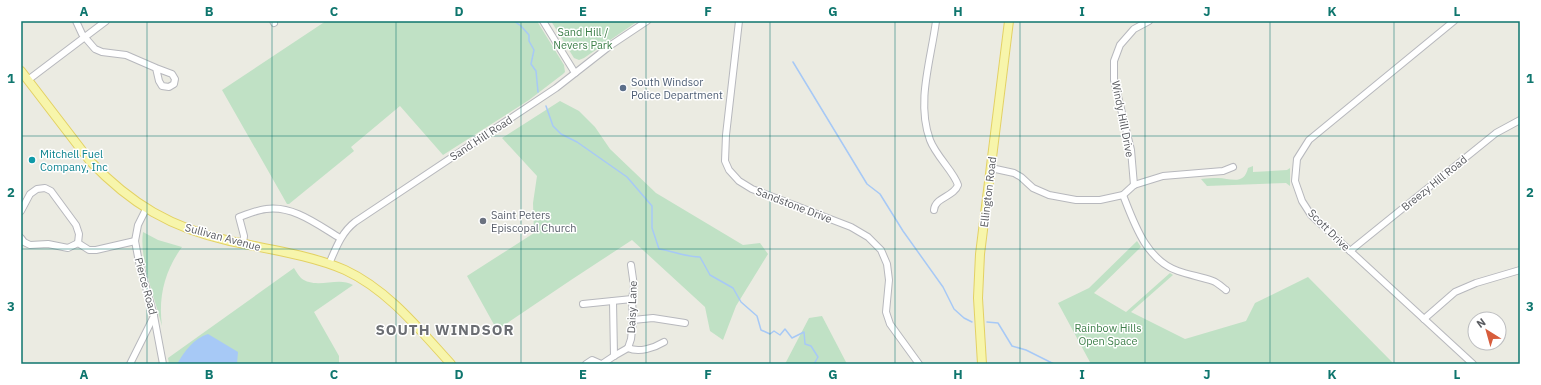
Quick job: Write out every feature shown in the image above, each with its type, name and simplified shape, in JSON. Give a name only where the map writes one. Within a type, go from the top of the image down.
[{"type":"main road","name":"Ellington Road","points":[[982,364],[978,275],[1009,21]]},
{"type":"main road","name":"Sullivan Avenue","points":[[21,71],[90,161],[122,192],[146,209],[194,231],[243,244],[292,254],[329,264],[344,270],[378,290],[407,316],[451,364]]},
{"type":"street","points":[[76,21],[84,37],[95,48],[102,52],[126,55],[156,68]]},
{"type":"street","points":[[28,80],[106,21]]},
{"type":"street","points":[[543,21],[575,73]]},
{"type":"street","name":"Sand Hill Road","points":[[329,264],[340,238],[349,227],[372,210],[525,109],[611,45],[647,21]]},
{"type":"street","name":"Sandstone Drive","points":[[738,21],[726,135],[725,161],[729,170],[739,182],[752,189],[851,227],[868,237],[881,250],[887,264],[889,280],[886,312],[890,324],[919,364]]},
{"type":"street","points":[[934,210],[937,202],[955,190],[958,185],[932,144],[925,114],[924,106],[927,74],[936,21]]},
{"type":"street","name":"Windy Hill Drive","points":[[1134,185],[1131,150],[1114,80],[1114,61],[1120,45],[1134,29],[1149,21]]},
{"type":"street","points":[[1442,21],[1447,27]]},
{"type":"street","name":"Scott Drive","points":[[1454,21],[1309,140],[1297,159],[1295,181],[1302,201],[1311,214],[1473,364]]},
{"type":"street","name":"Breezy Hill Road","points":[[1350,251],[1496,133],[1520,120]]},
{"type":"street","points":[[991,168],[1014,173],[1033,188],[1049,195],[1076,200],[1100,200],[1122,196],[1134,185],[1164,176],[1223,171],[1233,167]]},
{"type":"street","points":[[21,211],[30,194],[37,189],[45,188],[51,191],[76,225],[79,234],[78,243]]},
{"type":"street","points":[[1122,196],[1135,226],[1146,245],[1159,259],[1175,270],[1215,282],[1226,290]]},
{"type":"street","points":[[243,244],[244,236],[239,217],[266,208],[283,209],[293,212],[340,238]]},
{"type":"street","name":"Pierce Road","points":[[146,209],[138,225],[135,241],[139,262],[154,316],[163,364]]},
{"type":"street","points":[[21,238],[24,242],[30,245],[48,244],[68,248],[78,243]]},
{"type":"street","points":[[78,243],[89,250],[96,250],[135,241]]},
{"type":"street","name":"Daisy Lane","points":[[628,348],[631,339],[633,320],[632,299],[634,286],[631,265]]},
{"type":"street","points":[[1424,319],[1455,292],[1476,283],[1520,270]]},
{"type":"street","points":[[583,304],[632,299]]},
{"type":"street","points":[[613,301],[614,356]]},
{"type":"street","points":[[130,364],[154,316]]},
{"type":"street","points":[[633,320],[653,318],[685,323]]},
{"type":"street","points":[[586,364],[592,360],[602,364],[628,348],[633,351],[644,350],[664,342]]},
{"type":"green space","points":[[326,21],[537,21],[564,65],[565,72],[529,100],[443,155],[400,106],[351,147],[354,151],[289,204],[287,204],[222,90]]},
{"type":"green space","name":"Sand Hill / Nevers Park","points":[[551,21],[638,21],[579,60],[574,58]]},
{"type":"green space","points":[[560,101],[579,111],[595,127],[610,149],[656,193],[743,245],[760,243],[768,254],[736,306],[723,340],[710,331],[705,307],[632,240],[497,330],[467,276],[534,233],[533,203],[537,176],[502,138]]},
{"type":"green space","points":[[1253,166],[1253,172],[1287,170],[1290,168],[1290,186],[1286,183],[1207,186],[1201,179],[1240,179],[1246,174],[1248,168]]},
{"type":"green space","points":[[143,232],[158,240],[182,247],[171,265],[164,284],[161,305],[162,326],[145,266],[142,243]]},
{"type":"green space","name":"Rainbow Hills Open Space","points":[[1137,241],[1141,247],[1094,293],[1126,312],[1170,273],[1173,275],[1131,312],[1185,339],[1246,321],[1255,303],[1308,277],[1394,364],[1091,364],[1058,303],[1089,288]]},
{"type":"green space","points":[[294,268],[301,278],[313,283],[341,282],[353,285],[314,312],[339,356],[339,364],[169,364],[168,358]]},
{"type":"green space","points":[[822,316],[847,364],[785,364],[809,318]]},
{"type":"water","points":[[208,334],[238,352],[237,364],[177,364],[186,350],[194,342]]},
{"type":"waterway","points":[[514,21],[529,35],[529,41],[534,50],[531,64],[536,71],[538,92]]},
{"type":"waterway","points":[[793,62],[867,184],[880,194],[903,231],[943,287],[954,309],[964,318],[972,322]]},
{"type":"waterway","points":[[546,106],[553,126],[561,134],[577,142],[627,177],[652,206],[652,228],[659,249],[700,257],[710,275],[733,288],[741,302],[757,316],[761,330],[770,334],[774,331],[780,335],[785,329],[792,338],[804,332],[805,344],[811,346],[818,357],[814,364]]},
{"type":"waterway","points":[[987,322],[998,323],[1012,346],[1026,350],[1054,364]]},
{"type":"place","name":"South Windsor Police Department","points":[[623,88]]},
{"type":"place","name":"Mitchell Fuel Company, Inc","points":[[32,160]]},
{"type":"place","name":"Saint Peters Episcopal Church","points":[[483,221]]},
{"type":"district","name":"SOUTH WINDSOR","points":[[445,330]]}]
